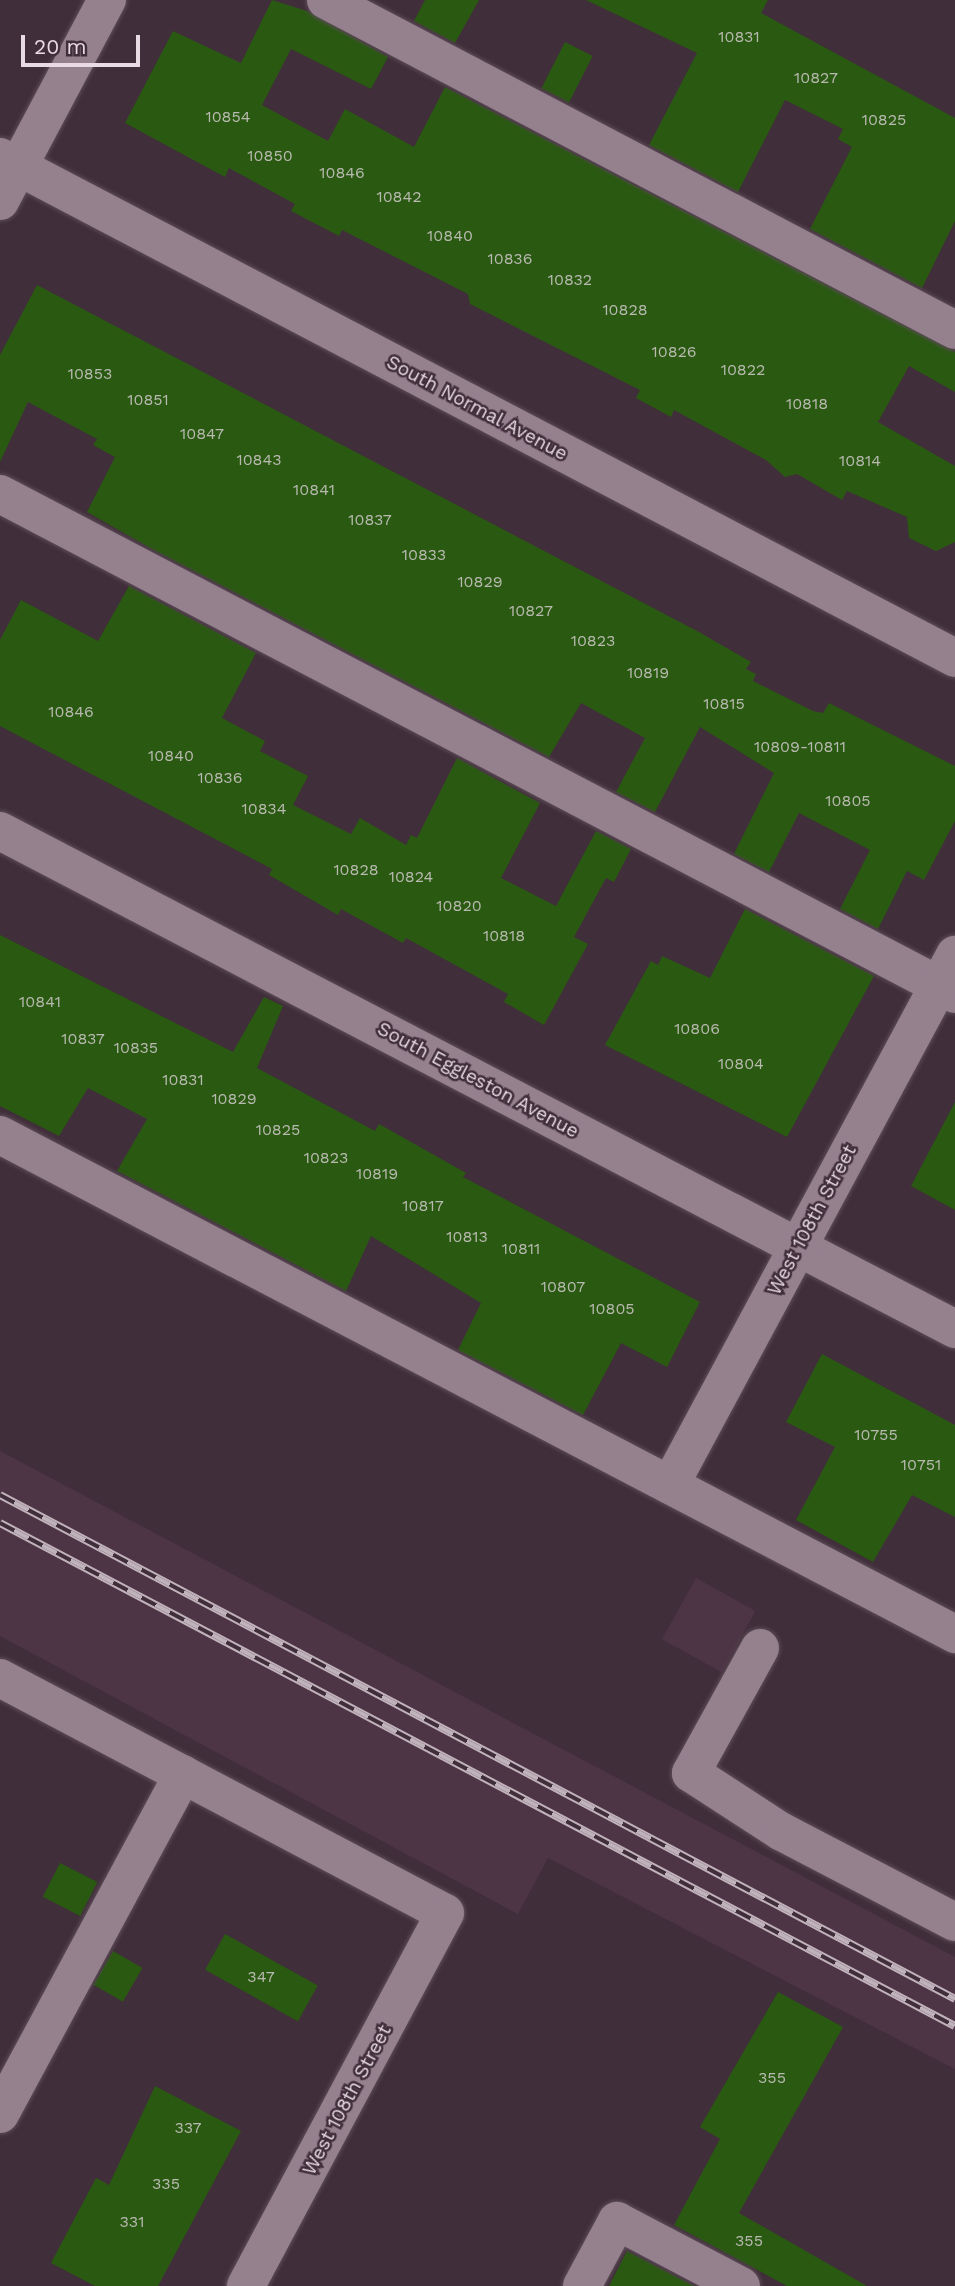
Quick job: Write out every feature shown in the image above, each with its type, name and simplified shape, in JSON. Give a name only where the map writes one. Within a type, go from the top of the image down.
[{"type":"street","points":[[0,201],[9,162],[107,0]]},
{"type":"street","points":[[326,0],[955,330]]},
{"type":"street","name":"South Normal Avenue","points":[[9,162],[955,658]]},
{"type":"street","points":[[0,494],[950,979]]},
{"type":"street","name":"South Eggleston Avenue","points":[[0,831],[955,1329]]},
{"type":"street","name":"West 108th Street","points":[[670,1485],[798,1247],[950,979]]},
{"type":"street","points":[[0,1135],[955,1634]]},
{"type":"street","points":[[760,1648],[691,1773],[782,1832],[955,1922]]},
{"type":"street","points":[[0,1678],[183,1774],[0,2114]]},
{"type":"street","name":"West 108th Street","points":[[183,1774],[445,1913],[246,2286]]},
{"type":"street","points":[[582,2286],[617,2221],[741,2286]]},
{"type":"shaded area","points":[[0,1451],[955,1957],[955,2069],[548,1858],[518,1914],[0,1636]]},
{"type":"shaded area","points":[[696,1578],[755,1611],[722,1672],[662,1639]]},
{"type":"building","points":[[272,0],[307,11],[388,57],[371,89],[291,49],[262,105],[328,141],[345,109],[414,147],[445,87],[955,352],[955,392],[909,366],[878,422],[955,466],[955,542],[936,551],[909,538],[907,517],[847,491],[842,500],[797,474],[785,477],[766,460],[674,410],[671,417],[636,398],[640,390],[470,304],[468,294],[342,230],[339,236],[291,211],[295,204],[229,168],[225,177],[125,123],[173,31],[241,63]]},
{"type":"building","points":[[425,0],[479,0],[455,43],[414,21]]},
{"type":"building","points":[[586,0],[768,0],[761,13],[955,118],[955,221],[922,288],[810,229],[852,147],[838,139],[843,129],[785,100],[738,192],[649,145],[697,53]]},
{"type":"building","points":[[565,42],[593,56],[569,102],[541,88]]},
{"type":"building","points":[[37,285],[699,632],[751,662],[746,669],[756,674],[753,681],[813,711],[823,713],[829,703],[955,766],[955,821],[924,880],[907,871],[878,929],[840,909],[870,850],[799,813],[769,872],[734,854],[774,773],[700,727],[655,812],[616,792],[645,738],[581,703],[549,757],[150,548],[87,512],[115,457],[93,445],[97,439],[28,402],[0,462],[0,355]]},
{"type":"building","points":[[129,586],[256,653],[222,718],[265,741],[260,751],[308,776],[293,805],[351,834],[360,818],[406,845],[411,835],[417,838],[457,758],[540,803],[501,878],[556,906],[596,831],[631,849],[614,882],[606,878],[574,937],[588,944],[544,1025],[504,1002],[508,994],[406,938],[403,943],[341,909],[338,915],[269,875],[272,869],[0,726],[0,640],[21,600],[98,641]]},
{"type":"building","points":[[745,909],[874,976],[787,1137],[605,1045],[651,961],[658,965],[662,956],[710,978]]},
{"type":"building","points":[[0,935],[233,1052],[264,997],[283,1006],[257,1068],[375,1131],[379,1124],[466,1173],[463,1177],[700,1302],[667,1367],[621,1343],[583,1415],[458,1350],[481,1303],[371,1236],[346,1291],[117,1171],[147,1119],[88,1088],[59,1136],[0,1106]]},
{"type":"building","points":[[955,1102],[955,1210],[911,1186]]},
{"type":"building","points":[[822,1354],[955,1425],[955,1517],[912,1495],[873,1562],[796,1520],[835,1447],[786,1422]]},
{"type":"building","points":[[60,1863],[97,1882],[80,1916],[43,1897]]},
{"type":"building","points":[[225,1934],[318,1985],[298,2021],[205,1970]]},
{"type":"building","points":[[113,1951],[142,1968],[123,2002],[94,1985]]},
{"type":"building","points":[[778,1992],[843,2027],[739,2213],[867,2286],[787,2286],[674,2225],[720,2139],[700,2127]]},
{"type":"building","points":[[155,2086],[241,2131],[158,2286],[95,2286],[51,2263],[96,2178],[109,2185]]},
{"type":"building","points":[[627,2251],[694,2286],[609,2286]]},
{"type":"railway","points":[[0,1495],[955,1999]]},
{"type":"railway","points":[[0,1523],[955,2026]]}]
